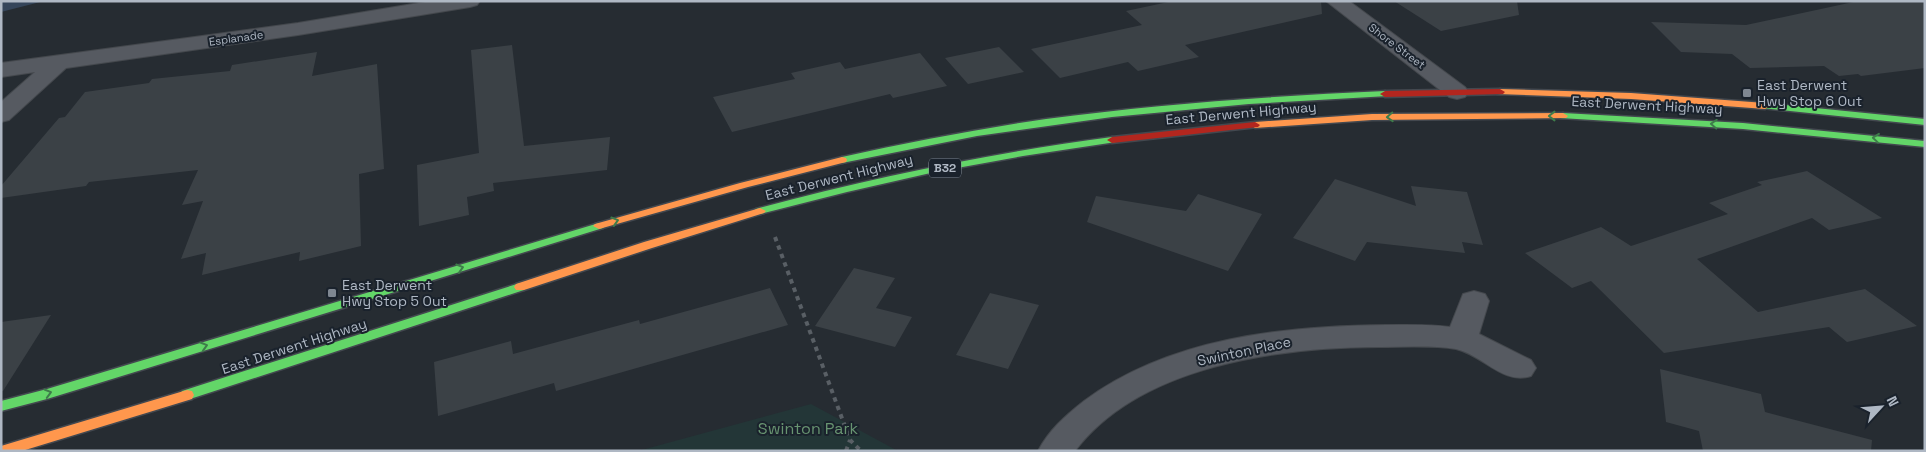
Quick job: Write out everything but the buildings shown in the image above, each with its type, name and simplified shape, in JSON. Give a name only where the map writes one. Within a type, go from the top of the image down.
[{"type":"main road","name":"East Derwent Highway","points":[[1,406],[66,388],[635,215],[779,175],[911,146],[1001,129],[1150,108],[1319,97],[1457,92],[1667,99],[1792,108],[1925,122]]},
{"type":"main road","name":"East Derwent Highway","points":[[2,451],[163,404],[661,240],[766,210],[913,174],[1016,155],[1112,140],[1245,126],[1453,115],[1561,116],[1726,124],[1925,144]]},
{"type":"street","name":"Esplanade","points":[[1,70],[57,64],[298,29],[470,1]]},
{"type":"street","name":"Shore Street","points":[[1336,1],[1457,92]]},
{"type":"street","points":[[1,115],[57,64]]},
{"type":"street","points":[[1462,340],[1474,301]]},
{"type":"street","name":"Swinton Place","points":[[1055,451],[1076,425],[1138,383],[1171,369],[1213,355],[1303,339],[1356,335],[1462,340],[1520,368]]},
{"type":"path","points":[[766,210],[850,440],[861,451]]},
{"type":"path","points":[[846,451],[850,440]]},
{"type":"green space","name":"Swinton Park","points":[[811,404],[898,451],[638,451]]},
{"type":"water","points":[[1,1],[44,1],[1,12]]},
{"type":"traffic: fast","points":[[842,160],[977,133],[1112,114],[1249,101],[1385,94]]},
{"type":"traffic: fast","points":[[1765,106],[1925,122]]},
{"type":"traffic: fast","points":[[1563,116],[1743,126],[1925,144]]},
{"type":"traffic: fast","points":[[760,211],[803,199],[935,169],[1023,153],[1112,140]]},
{"type":"traffic: fast","points":[[1,406],[47,394],[599,226]]},
{"type":"traffic: fast","points":[[187,395],[520,287]]},
{"type":"traffic: slow","points":[[1500,92],[1631,96],[1765,106]]},
{"type":"traffic: slow","points":[[1255,125],[1372,117],[1563,116]]},
{"type":"traffic: slow","points":[[599,226],[744,185],[842,160]]},
{"type":"traffic: slow","points":[[520,287],[760,211]]},
{"type":"traffic: slow","points":[[3,451],[187,395]]},
{"type":"traffic: jam","points":[[1385,94],[1500,92]]},
{"type":"traffic: jam","points":[[1112,140],[1255,125]]},
{"type":"place","name":"East Derwent Hwy Stop 6 Out","points":[[1747,93]]},
{"type":"place","name":"East Derwent Hwy Stop 5 Out","points":[[332,293]]}]
